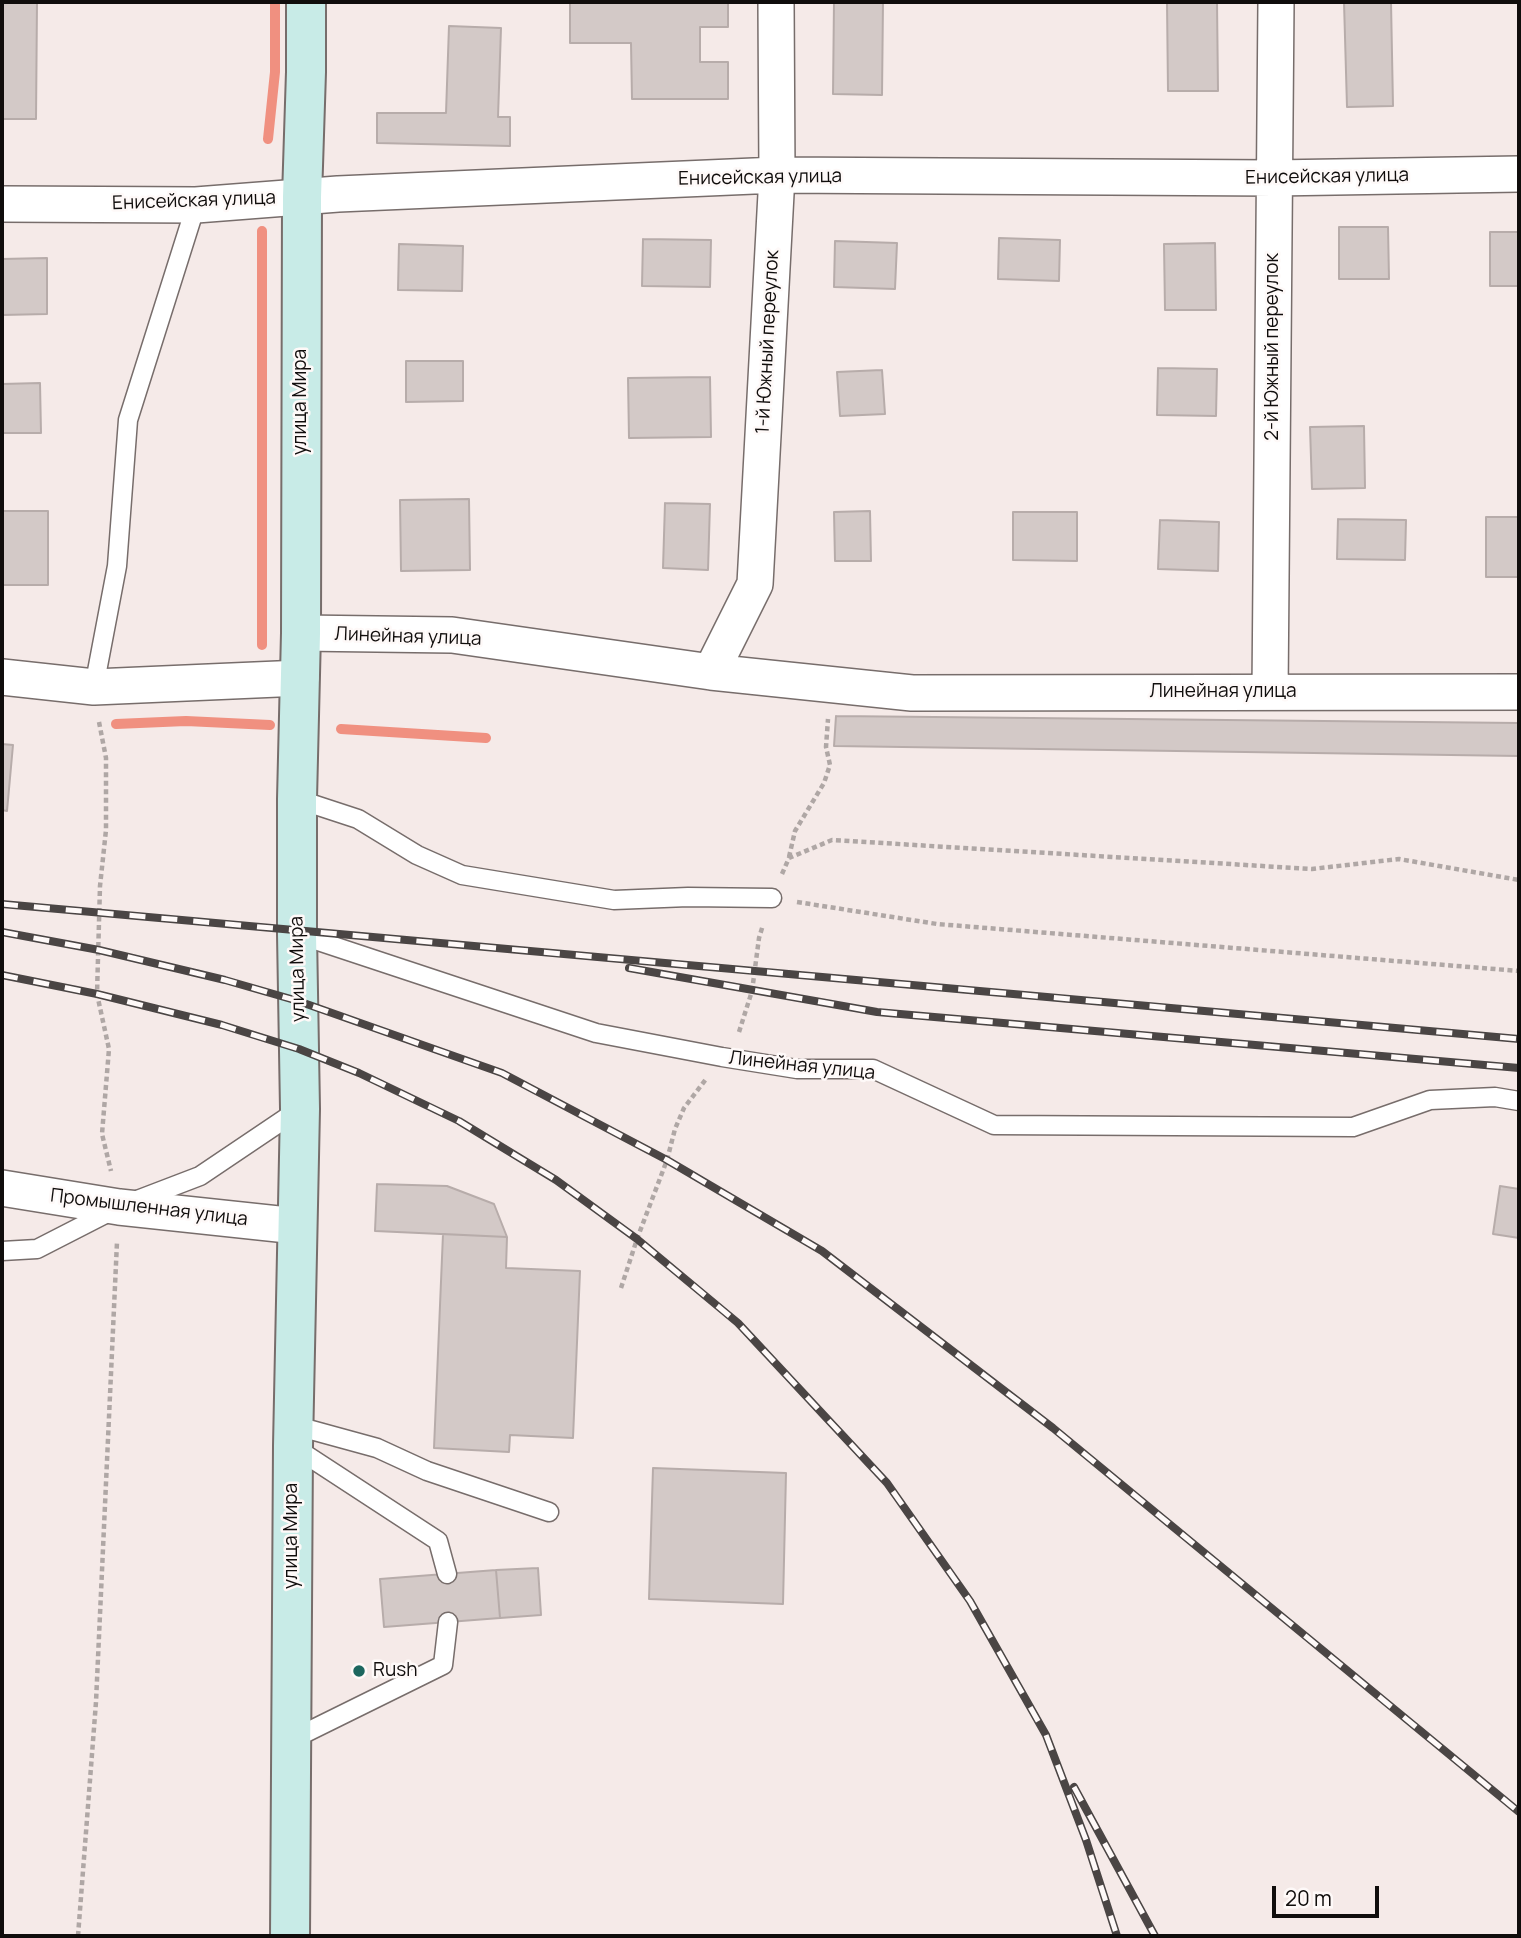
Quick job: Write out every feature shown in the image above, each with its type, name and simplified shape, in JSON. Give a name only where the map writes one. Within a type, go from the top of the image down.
[{"type":"main road","name":"улица Мира","points":[[290,1936],[293,1436],[300,1109],[297,799],[301,633],[302,197],[306,2]]},
{"type":"street","name":"1-й Южный переулок","points":[[710,672],[755,584],[777,175],[776,2]]},
{"type":"street","name":"2-й Южный переулок","points":[[1270,692],[1276,2]]},
{"type":"street","name":"Енисейская улица","points":[[2,204],[197,205],[302,197],[777,175],[1275,178],[1519,174]]},
{"type":"street","name":"Линейная улица","points":[[301,633],[452,635],[710,672],[912,694],[1519,692]]},
{"type":"street","points":[[2,677],[94,687],[300,678]]},
{"type":"street","name":"Промышленная улица","points":[[2,1188],[119,1207],[298,1226]]},
{"type":"lane","points":[[94,687],[117,566],[128,420],[197,205]]},
{"type":"lane","points":[[297,799],[358,819],[417,855],[462,875],[614,900],[772,898]]},
{"type":"lane","name":"Линейная улица","points":[[297,934],[596,1032],[797,1069],[873,1069],[994,1125],[1353,1127],[1430,1100],[1495,1097],[1519,1101]]},
{"type":"lane","points":[[2,1251],[37,1249],[119,1207],[200,1176],[300,1109]]},
{"type":"lane","points":[[293,1436],[377,1448],[427,1471],[550,1512]]},
{"type":"lane","points":[[293,1436],[438,1541],[447,1574]]},
{"type":"lane","points":[[290,1740],[443,1665],[448,1622]]},
{"type":"path","points":[[621,1287],[684,1108],[739,1032],[752,991],[759,937],[789,858],[795,831],[824,783],[831,765],[826,747],[831,685]]},
{"type":"path","points":[[78,1936],[96,1702],[117,1266],[116,1216],[119,1207],[102,1134],[108,1049],[97,994],[100,886],[106,830],[106,758],[94,687]]},
{"type":"path","points":[[789,858],[832,840],[1312,869],[1399,859],[1519,880]]},
{"type":"path","points":[[772,898],[937,924],[1519,971]]},
{"type":"building","points":[[2,2],[37,2],[36,119],[2,119]]},
{"type":"building","points":[[570,2],[728,2],[728,27],[700,27],[700,62],[728,62],[728,99],[632,99],[631,43],[570,43]]},
{"type":"building","points":[[834,2],[883,2],[882,95],[833,94]]},
{"type":"building","points":[[1167,2],[1217,2],[1218,91],[1168,91]]},
{"type":"building","points":[[1344,2],[1391,2],[1393,106],[1347,107]]},
{"type":"building","points":[[449,26],[501,28],[498,117],[510,117],[510,146],[377,143],[377,113],[446,113]]},
{"type":"building","points":[[1339,227],[1388,227],[1389,279],[1339,279]]},
{"type":"building","points":[[1490,232],[1519,232],[1519,286],[1490,286]]},
{"type":"building","points":[[999,238],[1060,240],[1059,281],[998,279]]},
{"type":"building","points":[[643,239],[711,240],[710,287],[642,286]]},
{"type":"building","points":[[835,241],[897,243],[895,289],[834,287]]},
{"type":"building","points":[[1215,243],[1216,310],[1165,310],[1164,244]]},
{"type":"building","points":[[399,244],[463,246],[462,291],[398,290]]},
{"type":"building","points":[[47,258],[47,314],[2,315],[2,259]]},
{"type":"building","points":[[406,361],[463,361],[463,401],[406,402]]},
{"type":"building","points":[[1158,368],[1217,369],[1216,416],[1157,415]]},
{"type":"building","points":[[882,370],[885,414],[840,416],[837,372]]},
{"type":"building","points":[[710,377],[711,437],[629,438],[628,378]]},
{"type":"building","points":[[40,383],[41,433],[2,433],[2,384]]},
{"type":"building","points":[[1364,426],[1365,488],[1312,489],[1310,427]]},
{"type":"building","points":[[469,499],[470,570],[401,571],[400,500]]},
{"type":"building","points":[[665,503],[710,504],[708,570],[663,568]]},
{"type":"building","points":[[2,511],[48,511],[48,585],[2,585]]},
{"type":"building","points":[[870,511],[871,561],[835,561],[834,512]]},
{"type":"building","points":[[1013,512],[1077,512],[1077,561],[1013,560]]},
{"type":"building","points":[[1486,517],[1519,517],[1519,577],[1486,577]]},
{"type":"building","points":[[1338,519],[1406,520],[1405,560],[1337,559]]},
{"type":"building","points":[[1160,520],[1219,522],[1218,571],[1158,569]]},
{"type":"building","points":[[836,716],[1519,723],[1519,756],[834,746]]},
{"type":"building","points":[[2,744],[13,745],[7,811],[2,810]]},
{"type":"building","points":[[377,1184],[447,1186],[494,1204],[507,1237],[375,1231]]},
{"type":"building","points":[[1500,1186],[1519,1189],[1519,1238],[1493,1234]]},
{"type":"building","points":[[443,1234],[507,1237],[506,1268],[580,1271],[573,1438],[510,1435],[509,1452],[434,1448]]},
{"type":"building","points":[[653,1468],[786,1473],[783,1604],[649,1599]]},
{"type":"building","points":[[538,1568],[541,1615],[500,1618],[496,1570]]},
{"type":"building","points":[[496,1570],[500,1618],[384,1627],[380,1579]]},
{"type":"waterway","points":[[268,139],[275,72],[275,2]]},
{"type":"waterway","points":[[262,231],[262,645]]},
{"type":"waterway","points":[[116,724],[186,721],[270,725]]},
{"type":"waterway","points":[[341,729],[486,738]]},
{"type":"railway","points":[[2,904],[1519,1039]]},
{"type":"railway","points":[[2,932],[99,950],[225,980],[298,1001],[502,1073],[667,1160],[822,1251],[1053,1428],[1519,1812]]},
{"type":"railway","points":[[629,968],[877,1012],[1519,1068]]},
{"type":"railway","points":[[2,975],[97,994],[222,1025],[299,1049],[359,1073],[459,1121],[556,1180],[637,1239],[738,1323],[887,1483],[970,1601],[1046,1735],[1086,1840],[1117,1936]]},
{"type":"railway","points":[[1074,1787],[1155,1936]]},
{"type":"place","name":"Rush","points":[[359,1671]]}]
